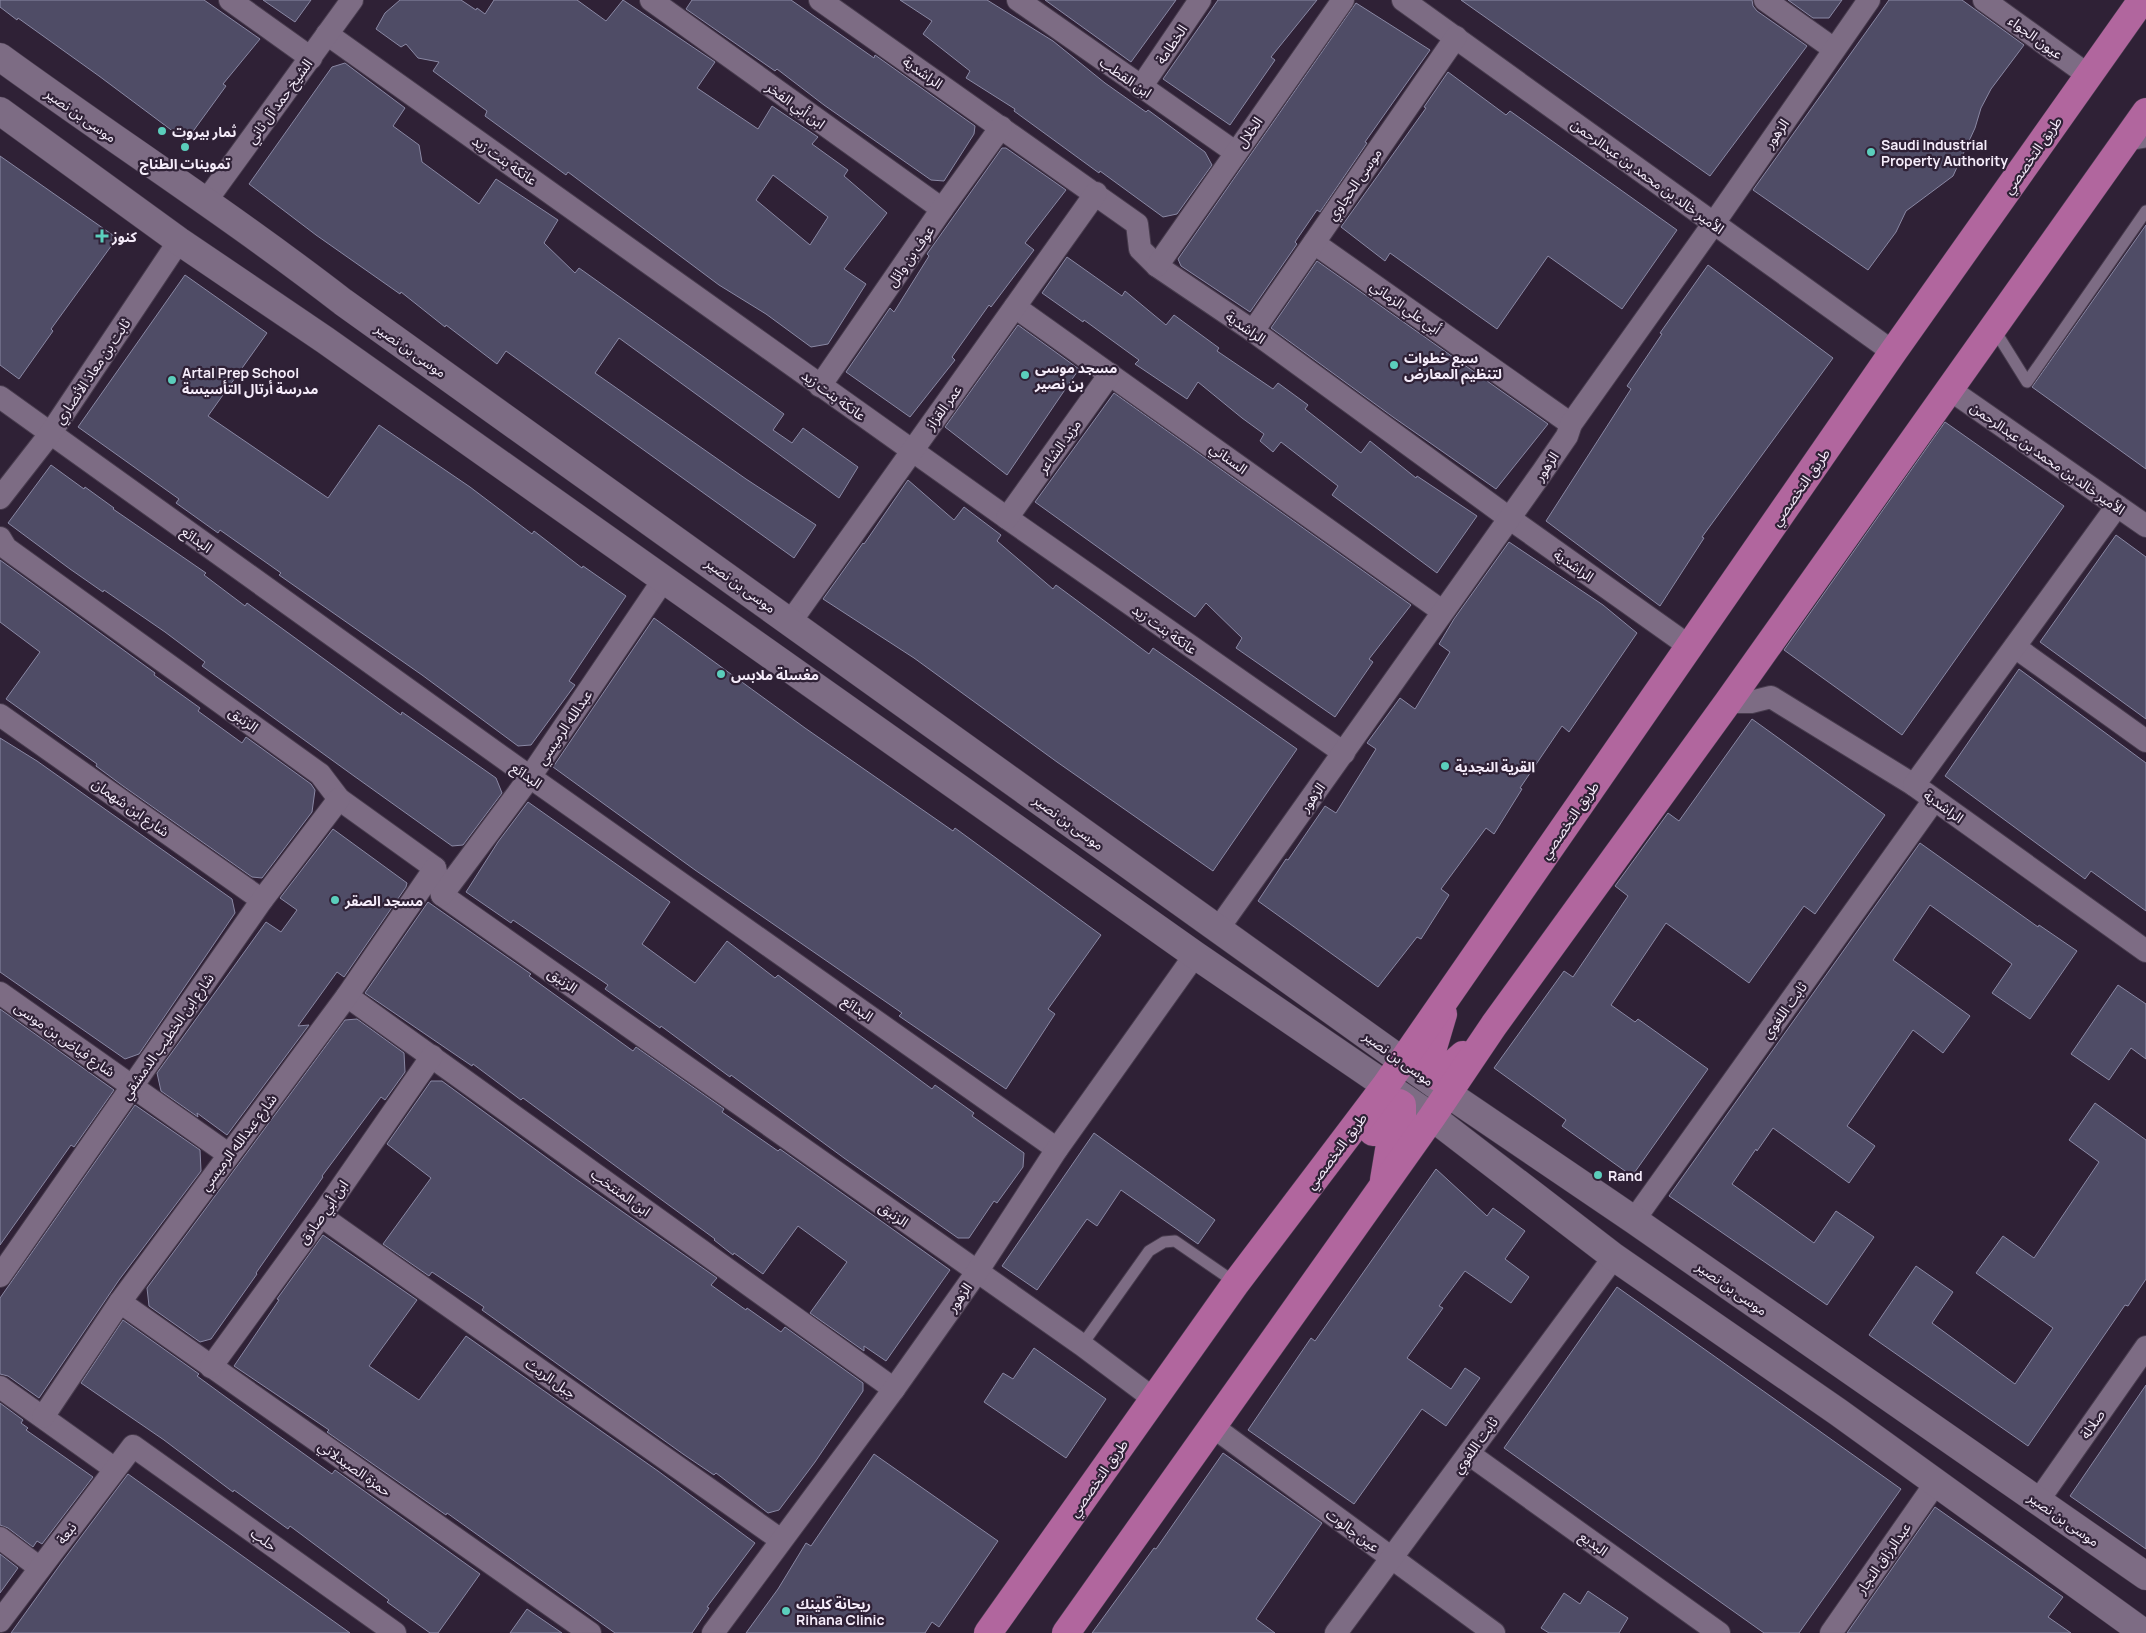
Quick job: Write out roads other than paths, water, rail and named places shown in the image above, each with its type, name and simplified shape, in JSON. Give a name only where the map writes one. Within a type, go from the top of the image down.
[{"type":"main road","name":"طريق التخصصي","points":[[988,1633],[1236,1283],[1386,1085],[1893,352],[2142,0]]},
{"type":"main road","points":[[1066,1633],[1432,1117],[1494,1025],[1728,702],[1993,327],[2134,144],[2146,112]]},
{"type":"main road","points":[[1448,995],[1427,1068],[1432,1074],[1438,1077],[1494,1025]]},
{"type":"main road","points":[[1330,1159],[1371,1134],[1392,1107],[1400,1103],[1404,1111],[1391,1138],[1383,1186]]},
{"type":"street","points":[[230,0],[311,58]]},
{"type":"street","name":"الشيخ حمد آل ثاني","points":[[206,201],[352,0]]},
{"type":"street","name":"ابن أبي الفخر","points":[[651,0],[942,209]]},
{"type":"street","name":"الراشدية","points":[[820,0],[846,7],[1001,127],[1137,224],[1140,249],[1157,266],[1252,332],[1689,646]]},
{"type":"street","name":"ابن القطب","points":[[1018,0],[1235,152]]},
{"type":"street","name":"الخطامة","points":[[1141,87],[1200,0]]},
{"type":"street","name":"الخلال","points":[[1157,266],[1343,0]]},
{"type":"street","name":"الأمير خالد بن محمد بن عبدالرحمن","points":[[1403,0],[1893,352]]},
{"type":"street","points":[[1765,0],[1834,49]]},
{"type":"street","name":"الزهور","points":[[1218,929],[1563,441],[1571,424],[1869,0]]},
{"type":"street","name":"عيون الجواء","points":[[1984,0],[2088,75]]},
{"type":"street","name":"عاتكة بنت زيد","points":[[328,34],[820,386],[1344,753]]},
{"type":"street","name":"موسى الحجاوي","points":[[1252,332],[1456,37]]},
{"type":"street","name":"موسى بن نصير","points":[[0,57],[80,116],[206,201],[360,315],[791,621],[1447,1093],[1634,1220],[2146,1576]]},
{"type":"street","points":[[0,111],[179,241],[339,350],[1196,955],[1432,1117],[1471,1145],[1614,1257],[1838,1412],[1935,1484],[2144,1633]]},
{"type":"street","points":[[55,150],[80,116]]},
{"type":"street","name":"عوف بن وائل","points":[[820,386],[1001,127]]},
{"type":"street","name":"عمر القزاز","points":[[791,621],[1096,194]]},
{"type":"street","name":"ثابت بن معاذ الأنصاري","points":[[0,498],[50,434],[179,241]]},
{"type":"street","name":"أبي علي الزماني","points":[[1314,243],[1571,424]]},
{"type":"street","name":"السناني","points":[[1015,307],[1442,611]]},
{"type":"street","points":[[339,350],[360,315]]},
{"type":"street","name":"مزيد الشاعر","points":[[1007,518],[1110,374]]},
{"type":"street","name":"الأمير خالد بن محمد بن عبدالرحمن","points":[[1949,389],[2146,526]]},
{"type":"street","name":"البدائع","points":[[0,397],[530,777],[1056,1149]]},
{"type":"street","points":[[1914,785],[2117,506]]},
{"type":"street","name":"الزنبق","points":[[0,538],[6,548],[320,774],[339,799],[436,868]]},
{"type":"street","name":"عبدالله الرميسي","points":[[442,895],[530,777],[664,579]]},
{"type":"street","points":[[2014,647],[2146,741]]},
{"type":"street","name":"الراشدية","points":[[1728,702],[1752,702],[1771,697],[1914,785],[2146,951]]},
{"type":"street","name":"شارع ابن شهمان","points":[[0,715],[262,900]]},
{"type":"street","name":"شارع ابن الخطيب الدمشقي","points":[[3,1264],[132,1086],[262,900],[339,799]]},
{"type":"street","name":"ثابت اللغوي","points":[[1634,1220],[1934,800]]},
{"type":"street","points":[[436,868],[442,895]]},
{"type":"street","name":"شارع عبدالله الرميسي","points":[[42,1417],[120,1302],[347,996],[436,868]]},
{"type":"street","name":"الزنبق","points":[[442,895],[1082,1345],[1154,1399]]},
{"type":"street","name":"الزهور","points":[[713,1633],[894,1389],[977,1272],[1056,1149],[1196,955]]},
{"type":"street","name":"شارع فياض بن موسى","points":[[0,994],[228,1154]]},
{"type":"street","name":"ابن المنتخب","points":[[347,996],[894,1389]]},
{"type":"street","points":[[1349,1059],[1371,1068],[1376,1064],[1380,1052],[1368,1036]]},
{"type":"street","name":"ابن أبي صادق","points":[[211,1367],[432,1056]]},
{"type":"street","points":[[1471,1145],[1452,1128],[1450,1123],[1452,1113],[1460,1108],[1482,1117]]},
{"type":"street","name":"جبل الريث","points":[[320,1216],[781,1540]]},
{"type":"street","name":"ثابت اللغوي","points":[[1336,1633],[1614,1257]]},
{"type":"street","name":"حمزة الصيدلاني","points":[[120,1302],[590,1633]]},
{"type":"street","name":"صلالة","points":[[2038,1500],[2146,1347]]},
{"type":"street","points":[[0,1387],[116,1469]]},
{"type":"street","points":[[1886,1448],[1911,1413]]},
{"type":"street","name":"عين جالوت","points":[[1212,1426],[1494,1633]]},
{"type":"street","name":"نبعة","points":[[0,1621],[133,1446]]},
{"type":"street","name":"حلب","points":[[133,1446],[395,1633]]},
{"type":"street","name":"البديع","points":[[1469,1454],[1719,1633]]},
{"type":"street","name":"عبدالرزاق النجار","points":[[1831,1633],[1935,1484]]},
{"type":"street","points":[[0,1538],[40,1568]]},
{"type":"lane","points":[[1993,327],[2027,382],[2146,211]]},
{"type":"lane","points":[[1082,1345],[1150,1251],[1164,1242],[1175,1241],[1236,1283]]},
{"type":"place","name":"ثمار بيروت","points":[[162,131]]},
{"type":"place","name":"تموينات الطناج","points":[[185,147]]},
{"type":"place","name":"Saudi Industrial Property Authority","points":[[1871,152]]},
{"type":"place","name":"كنوز","points":[[102,236]]},
{"type":"place","name":"سبع خطوات لتنظيم المعارض","points":[[1394,365]]},
{"type":"place","name":"مسجد موسى بن نصير","points":[[1025,375]]},
{"type":"place","name":"Artal Prep School مدرسة أرتال التأسيسة","points":[[172,380]]},
{"type":"place","name":"مغسلة ملابس","points":[[721,674]]},
{"type":"place","name":"القرية النجدية","points":[[1445,766]]},
{"type":"place","name":"مسجد الصقر","points":[[335,900]]},
{"type":"place","name":"Rand","points":[[1598,1175]]},
{"type":"place","name":"ريحانة كلينك Rihana Clinic","points":[[786,1611]]}]
